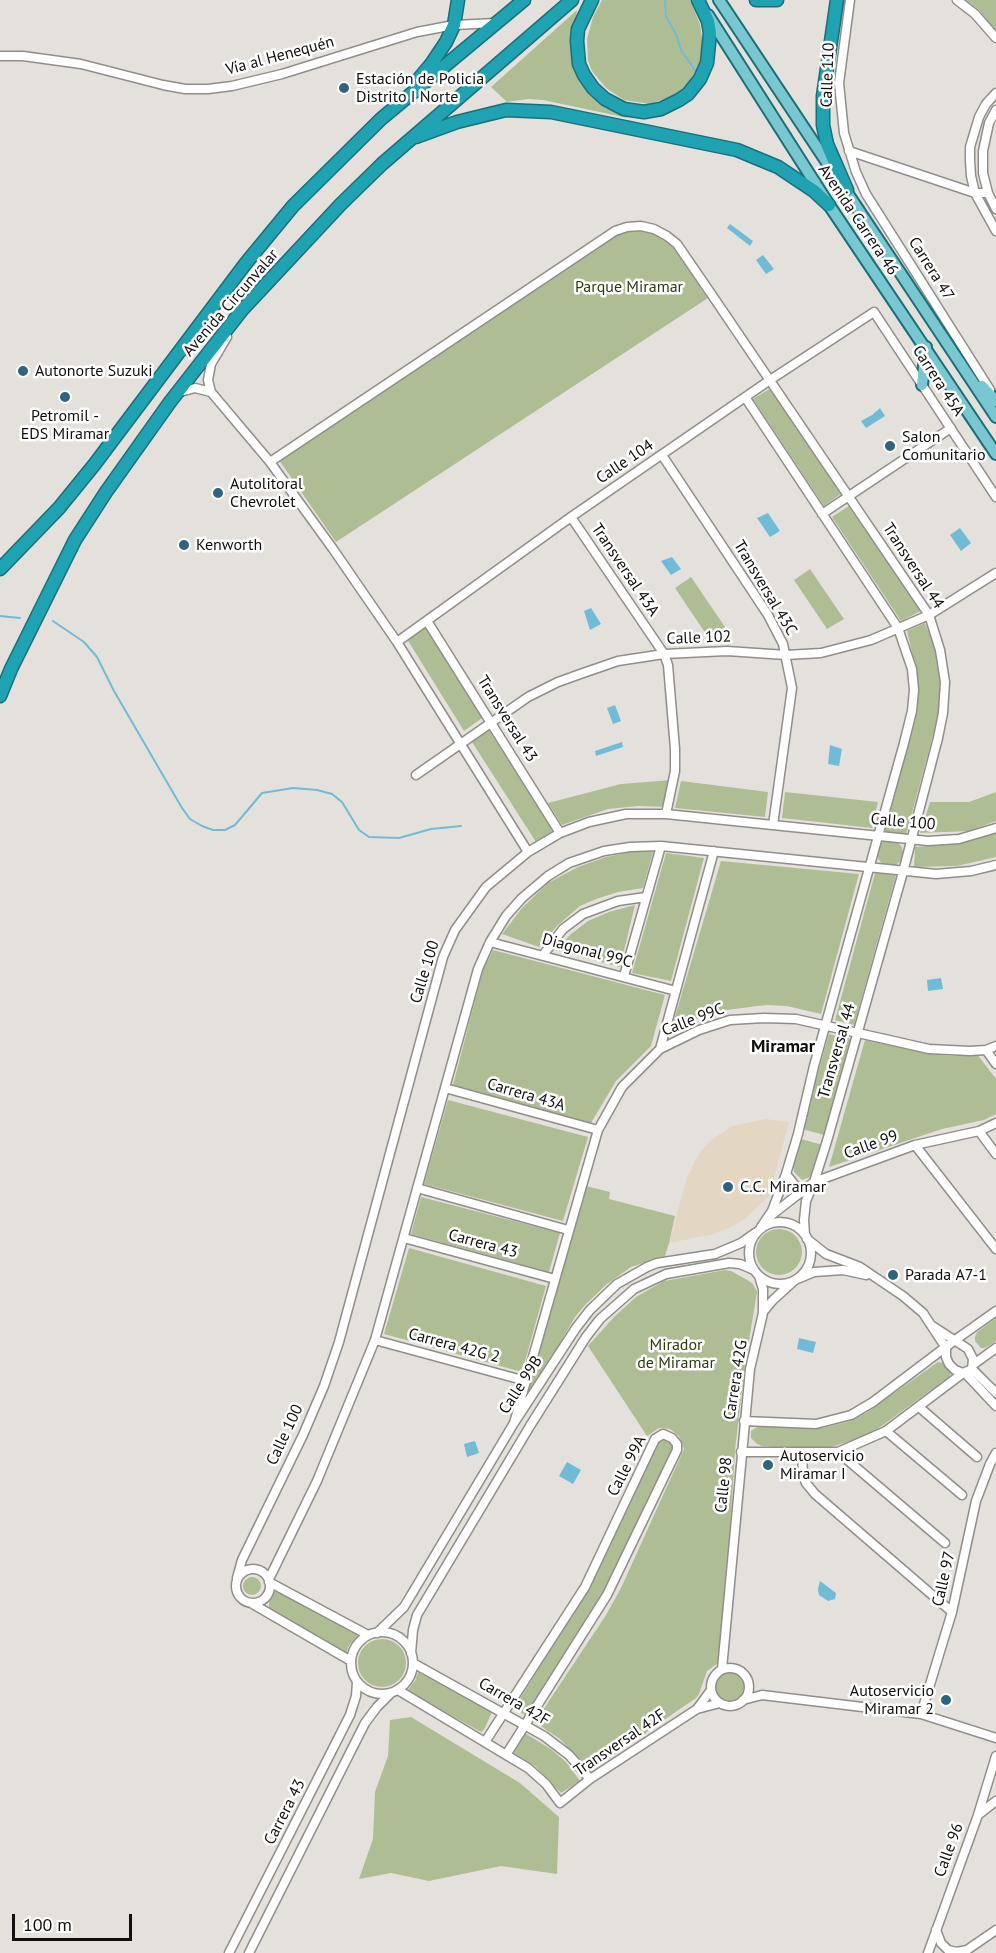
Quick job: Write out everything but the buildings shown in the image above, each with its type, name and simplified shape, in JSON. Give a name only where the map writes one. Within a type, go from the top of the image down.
[{"type":"highway","points":[[381,119],[432,63],[446,42],[454,25],[458,0]]},
{"type":"highway","name":"Avenida Circunvalar","points":[[0,569],[59,508],[94,465],[246,263],[293,206],[381,119],[524,0]]},
{"type":"highway","name":"Avenida Circunvalar","points":[[0,696],[75,540],[106,492],[176,394],[242,310],[341,204],[409,139],[572,0]]},
{"type":"highway","points":[[592,0],[578,29],[579,64],[584,75],[605,99],[624,108],[644,112],[661,109],[679,100],[694,87],[704,70],[709,52],[710,33],[708,21],[698,0]]},
{"type":"highway","points":[[756,0],[777,0]]},
{"type":"highway","points":[[837,0],[823,96],[823,125],[827,144],[847,190]]},
{"type":"highway","points":[[409,139],[457,122],[506,110],[551,112],[737,150],[761,158],[786,171],[829,205]]},
{"type":"highway","points":[[0,678],[11,669]]},
{"type":"main road","name":"Avenida Carrera 46","points":[[698,0],[829,205],[996,454]]},
{"type":"main road","name":"Avenida Carrera 46","points":[[719,0],[996,417]]},
{"type":"main road","points":[[922,385],[926,347]]},
{"type":"main road","points":[[963,366],[996,400]]},
{"type":"street","name":"Calle 110","points":[[849,151],[842,117],[839,83],[850,0]]},
{"type":"street","points":[[957,0],[975,14],[996,38]]},
{"type":"street","name":"Vía al Henequén","points":[[0,56],[23,56],[81,64],[164,86],[208,89],[232,86],[282,74],[417,32],[454,25],[496,23]]},
{"type":"street","points":[[996,93],[986,104],[974,131],[970,147],[970,176],[975,193],[996,231]]},
{"type":"street","points":[[986,104],[995,111],[982,151],[983,173],[988,193],[996,209]]},
{"type":"street","points":[[849,151],[975,193],[988,193]]},
{"type":"street","name":"Carrera 47","points":[[849,151],[866,194],[996,400]]},
{"type":"street","name":"Transversal 44","points":[[270,462],[615,231],[627,226],[641,226],[654,229],[677,244],[928,615],[940,650],[945,682],[943,713],[903,872],[814,1182],[805,1206],[806,1237]]},
{"type":"street","points":[[242,310],[211,364],[208,380],[211,392],[270,462],[397,642],[528,852]]},
{"type":"street","name":"Calle 104","points":[[397,642],[571,517],[770,380],[874,312]]},
{"type":"street","name":"Carrera 45A","points":[[874,312],[996,496]]},
{"type":"street","points":[[176,394],[195,388],[211,392]]},
{"type":"street","name":"Transversal 44","points":[[745,397],[898,628],[912,669],[914,690],[912,711],[786,1174],[767,1219],[758,1230]]},
{"type":"street","points":[[822,514],[951,428]]},
{"type":"street","name":"Transversal 43C","points":[[662,455],[768,615],[783,644],[792,688],[773,825]]},
{"type":"street","name":"Transversal 43A","points":[[571,517],[664,654],[668,665],[675,771],[666,814]]},
{"type":"street","name":"Calle 102","points":[[416,775],[528,697],[558,682],[618,662],[664,654],[727,651],[786,655],[821,653],[871,640],[928,615],[996,573]]},
{"type":"street","name":"Transversal 43","points":[[427,621],[560,833]]},
{"type":"street","name":"Calle 100","points":[[237,1578],[242,1560],[303,1435],[324,1386],[339,1342],[443,957],[455,930],[486,887],[528,852],[560,833],[589,822],[626,814],[666,814],[928,841],[958,839],[996,828]]},
{"type":"street","points":[[251,1603],[264,1599],[269,1591],[269,1580],[317,1481],[375,1340],[478,969],[490,942],[506,916],[522,898],[548,876],[569,863],[604,851],[630,847],[661,846],[936,874],[971,871],[996,865]]},
{"type":"street","points":[[624,976],[661,846]]},
{"type":"street","points":[[660,1049],[714,851]]},
{"type":"street","points":[[543,955],[564,929],[583,914],[618,901],[646,897]]},
{"type":"street","name":"Diagonal 99C","points":[[490,942],[676,991]]},
{"type":"street","name":"Calle 99C","points":[[514,1423],[598,1131],[622,1087],[660,1049],[699,1030],[730,1020],[779,1018],[825,1025],[929,1049],[952,1052],[986,1050],[996,1046]]},
{"type":"street","points":[[986,1050],[996,1064]]},
{"type":"street","name":"Carrera 43A","points":[[445,1088],[598,1131]]},
{"type":"street","name":"Calle 99","points":[[767,1219],[814,1182],[915,1145],[979,1131],[996,1122]]},
{"type":"street","points":[[979,1131],[996,1154]]},
{"type":"street","points":[[915,1145],[996,1249]]},
{"type":"street","points":[[786,1174],[801,1193]]},
{"type":"street","points":[[417,1188],[568,1230]]},
{"type":"street","points":[[873,1277],[836,1270],[814,1272],[786,1283],[775,1283],[757,1273],[749,1256],[749,1248],[758,1230],[769,1224],[785,1222],[793,1224],[826,1254],[860,1267],[923,1313],[946,1348],[949,1364],[955,1370],[969,1370],[996,1393]]},
{"type":"street","name":"Calle 99B","points":[[373,1634],[404,1607],[514,1423],[576,1328],[609,1290],[647,1267],[657,1263],[715,1254],[741,1243],[758,1230]]},
{"type":"street","points":[[795,1280],[803,1273],[811,1254],[806,1237]]},
{"type":"street","name":"Carrera 43","points":[[404,1238],[555,1279]]},
{"type":"street","name":"Calle 99B","points":[[411,1653],[417,1616],[536,1416],[600,1319],[634,1289],[666,1274],[729,1263],[740,1264],[757,1273]]},
{"type":"street","name":"Carrera 42G","points":[[741,1452],[750,1369],[763,1313],[763,1289],[757,1273]]},
{"type":"street","name":"Carrera 42G","points":[[763,1313],[773,1300],[795,1280]]},
{"type":"street","points":[[744,1421],[816,1424],[851,1414],[873,1402],[996,1311]]},
{"type":"street","points":[[931,1324],[968,1349],[969,1370],[996,1406]]},
{"type":"street","name":"Carrera 42G 2","points":[[375,1340],[526,1381]]},
{"type":"street","name":"Calle 98","points":[[726,1669],[723,1658],[741,1452],[838,1452],[886,1431],[996,1348]]},
{"type":"street","points":[[919,1407],[977,1457]]},
{"type":"street","points":[[886,1431],[962,1495]]},
{"type":"street","name":"Calle 99A","points":[[485,1742],[585,1587],[655,1440],[663,1434],[672,1438],[677,1444],[677,1450],[607,1595],[506,1755]]},
{"type":"street","points":[[838,1452],[945,1543]]},
{"type":"street","points":[[802,1453],[803,1475],[806,1484],[815,1494],[952,1612]]},
{"type":"street","name":"Calle 97","points":[[921,1714],[952,1612],[976,1501],[996,1453]]},
{"type":"street","points":[[351,1661],[241,1598],[236,1589],[237,1578],[244,1571],[253,1569],[262,1572],[269,1580],[373,1634]]},
{"type":"street","points":[[394,1692],[406,1683],[411,1674],[413,1663],[411,1653],[398,1637],[388,1633],[373,1634],[360,1642],[353,1651],[352,1672],[357,1682],[372,1693],[394,1692],[506,1755]]},
{"type":"street","name":"Carrera 42F","points":[[413,1663],[556,1744],[590,1779]]},
{"type":"street","points":[[743,1700],[748,1687],[744,1675],[726,1669],[712,1679],[711,1690],[720,1703],[732,1705],[762,1695],[921,1714],[996,1738]]},
{"type":"street","name":"Carrera 43","points":[[230,1953],[350,1715],[356,1696],[357,1682]]},
{"type":"street","points":[[748,1687],[762,1695]]},
{"type":"street","name":"Transversal 42F","points":[[697,1709],[711,1690]]},
{"type":"street","name":"Carrera 43","points":[[249,1953],[365,1723],[377,1707],[394,1692]]},
{"type":"street","name":"Transversal 42F","points":[[506,1755],[528,1768],[546,1784],[560,1803],[590,1779],[697,1709],[720,1703]]},
{"type":"street","name":"Calle 96","points":[[928,1953],[996,1760]]},
{"type":"street","points":[[978,1815],[996,1801]]},
{"type":"street","points":[[936,1930],[941,1943],[948,1950],[957,1952],[965,1952],[996,1930]]},
{"type":"shaded area","name":"C.C. Miramar","points":[[766,1119],[789,1122],[769,1196],[746,1218],[733,1226],[714,1234],[669,1243],[687,1177],[699,1153],[711,1140],[732,1126]]},
{"type":"green space","points":[[602,0],[690,0],[700,24],[703,45],[697,73],[689,83],[674,96],[650,104],[624,100],[606,88],[592,71],[588,61],[587,39],[593,17]]},
{"type":"green space","points":[[966,0],[996,0],[996,31],[979,10]]},
{"type":"green space","points":[[577,10],[571,46],[575,71],[579,80],[600,102],[628,118],[543,100],[528,99],[507,102],[491,87]]},
{"type":"green space","name":"Parque Miramar","points":[[639,229],[653,232],[674,248],[708,298],[336,542],[279,460],[615,234]]},
{"type":"green space","points":[[771,388],[842,493],[824,506],[753,399]]},
{"type":"green space","points":[[849,506],[921,611],[901,621],[832,517]]},
{"type":"green space","points":[[810,569],[844,619],[827,629],[794,580]]},
{"type":"green space","points":[[691,577],[725,627],[708,637],[675,588]]},
{"type":"green space","points":[[925,623],[936,651],[940,682],[939,713],[906,835],[884,832],[916,709],[916,669],[907,631]]},
{"type":"green space","points":[[425,626],[482,718],[464,731],[407,639]]},
{"type":"green space","points":[[489,730],[553,831],[536,842],[472,742]]},
{"type":"green space","points":[[671,780],[664,807],[639,806],[608,809],[562,825],[548,803],[621,784]]},
{"type":"green space","points":[[681,781],[768,792],[765,817],[675,808]]},
{"type":"green space","points":[[785,792],[878,802],[872,828],[782,818]]},
{"type":"green space","points":[[996,792],[996,821],[969,831],[920,833],[930,802],[969,802]]},
{"type":"green space","points":[[996,832],[996,857],[957,866],[914,867],[915,847],[959,843]]},
{"type":"green space","points":[[890,840],[899,844],[903,853],[899,862],[890,866],[881,862],[877,853],[881,844]]},
{"type":"green space","points":[[632,852],[653,852],[643,888],[618,892],[580,906],[558,925],[539,947],[502,934],[522,908],[548,883],[578,867],[606,857]]},
{"type":"green space","points":[[666,853],[704,858],[671,981],[632,973]]},
{"type":"green space","points":[[721,861],[859,874],[821,1014],[787,1006],[766,1005],[727,1010],[696,1019],[669,1037]]},
{"type":"green space","points":[[875,873],[896,875],[854,1025],[835,1020]]},
{"type":"green space","points":[[635,905],[620,967],[555,950],[588,921]]},
{"type":"green space","points":[[493,950],[665,995],[651,1046],[616,1081],[591,1123],[453,1085],[483,970]]},
{"type":"green space","points":[[829,1034],[851,1039],[824,1135],[802,1129]]},
{"type":"green space","points":[[865,1040],[931,1054],[952,1056],[977,1054],[996,1079],[996,1114],[984,1120],[942,1129],[829,1167]]},
{"type":"green space","points":[[448,1100],[588,1137],[563,1221],[424,1184]]},
{"type":"green space","points":[[801,1139],[823,1145],[815,1175],[802,1180],[794,1172],[793,1166]]},
{"type":"green space","points":[[586,1186],[610,1192],[609,1199],[675,1216],[669,1243],[665,1256],[631,1267],[607,1284],[586,1304],[575,1317],[525,1404]]},
{"type":"green space","points":[[421,1197],[560,1233],[549,1272],[411,1234]]},
{"type":"green space","points":[[779,1229],[795,1236],[802,1252],[795,1268],[779,1275],[763,1268],[756,1252],[763,1236]]},
{"type":"green space","points":[[409,1248],[546,1286],[522,1372],[384,1334]]},
{"type":"green space","name":"Mirador de Miramar","points":[[725,1270],[749,1281],[757,1292],[744,1371],[735,1451],[722,1655],[717,1664],[707,1671],[696,1698],[590,1771],[560,1739],[535,1722],[606,1615],[621,1588],[684,1449],[679,1436],[670,1429],[659,1428],[647,1436],[588,1346],[636,1297],[664,1281]]},
{"type":"green space","points":[[996,1318],[996,1341],[981,1348],[975,1341],[977,1332]]},
{"type":"green space","points":[[938,1362],[947,1364],[951,1371],[950,1376],[879,1428],[860,1438],[831,1447],[814,1449],[762,1446],[751,1438],[751,1431],[760,1425],[823,1428],[847,1422],[866,1413]]},
{"type":"green space","points":[[663,1438],[673,1443],[673,1450],[604,1594],[526,1716],[514,1708],[590,1587],[658,1441]]},
{"type":"green space","points":[[252,1577],[260,1582],[261,1586],[256,1594],[252,1595],[244,1590],[243,1586],[248,1578]]},
{"type":"green space","points":[[279,1590],[358,1635],[348,1647],[346,1656],[269,1609],[269,1602],[274,1592]]},
{"type":"green space","points":[[382,1639],[399,1646],[406,1663],[399,1680],[382,1687],[365,1680],[358,1663],[365,1646]]},
{"type":"green space","points":[[730,1671],[742,1675],[746,1687],[742,1699],[730,1703],[718,1699],[714,1687],[718,1675]]},
{"type":"green space","points":[[418,1672],[492,1712],[484,1730],[481,1732],[407,1691],[415,1681]]},
{"type":"green space","points":[[411,1717],[520,1783],[559,1817],[557,1874],[501,1866],[429,1881],[391,1873],[359,1879],[373,1839],[375,1792],[388,1756],[390,1720]]},
{"type":"green space","points":[[525,1733],[566,1762],[580,1781],[561,1793],[535,1766],[514,1753]]},
{"type":"water","points":[[730,224],[753,241],[750,246],[727,228]]},
{"type":"water","points":[[763,255],[774,269],[766,274],[756,260]]},
{"type":"water","points":[[880,408],[885,416],[866,428],[861,421]]},
{"type":"water","points":[[768,513],[780,531],[770,537],[757,518]]},
{"type":"water","points":[[960,528],[971,543],[961,551],[950,535]]},
{"type":"water","points":[[672,557],[681,569],[671,575],[661,561]]},
{"type":"water","points":[[591,608],[601,624],[590,630],[584,611]]},
{"type":"water","points":[[615,705],[621,721],[613,724],[607,708]]},
{"type":"water","points":[[622,742],[623,747],[596,756],[595,751]]},
{"type":"water","points":[[830,745],[842,749],[839,766],[828,764]]},
{"type":"water","points":[[941,978],[943,989],[928,991],[927,980]]},
{"type":"water","points":[[799,1338],[816,1342],[813,1353],[797,1349]]},
{"type":"water","points":[[475,1441],[479,1453],[467,1457],[464,1444]]},
{"type":"water","points":[[567,1462],[581,1470],[573,1484],[559,1476]]},
{"type":"water","points":[[820,1581],[836,1593],[835,1599],[828,1601],[819,1595]]},
{"type":"waterway","points":[[665,0],[666,17],[676,34],[681,50],[697,73]]},
{"type":"waterway","points":[[0,616],[20,618]]},
{"type":"waterway","points":[[53,621],[84,642],[97,657],[114,691],[182,808],[190,819],[202,826],[213,830],[225,830],[235,825],[262,793],[293,788],[332,794],[342,802],[359,830],[369,837],[399,838],[431,829],[461,826]]},
{"type":"place","name":"Estación de Policia Distrito I Norte","points":[[344,88]]},
{"type":"place","name":"Autonorte Suzuki","points":[[23,371]]},
{"type":"place","name":"Petromil - EDS Miramar","points":[[65,397]]},
{"type":"place","name":"Salon Comunitario","points":[[890,446]]},
{"type":"place","name":"Autolitoral Chevrolet","points":[[218,493]]},
{"type":"place","name":"Kenworth","points":[[184,545]]},
{"type":"place","name":"C.C. Miramar","points":[[728,1187]]},
{"type":"place","name":"Parada A7-1","points":[[893,1275]]},
{"type":"place","name":"Autoservicio Miramar I","points":[[768,1465]]},
{"type":"place","name":"Autoservicio Miramar 2","points":[[946,1700]]},
{"type":"district","name":"Miramar","points":[[783,1047]]}]
